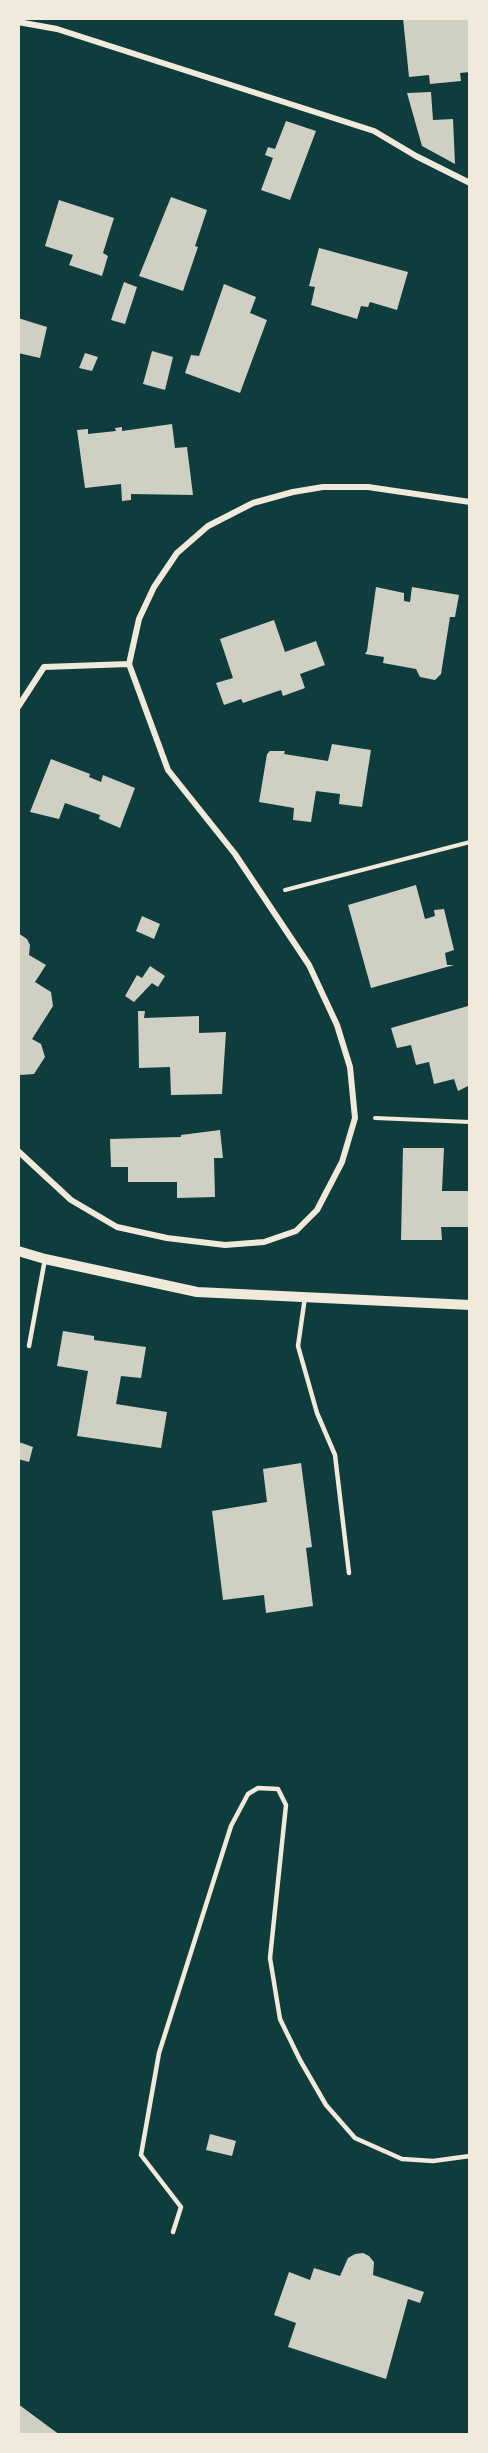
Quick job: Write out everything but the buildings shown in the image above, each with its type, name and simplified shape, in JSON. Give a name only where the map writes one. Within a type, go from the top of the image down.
[{"type":"street","points":[[18,22],[57,29],[374,131],[416,156],[470,183]]},
{"type":"street","points":[[18,1151],[71,1200],[117,1227],[167,1238],[225,1245],[264,1242],[296,1231],[317,1210],[342,1162],[355,1118],[350,1067],[337,1024],[309,965],[235,854],[168,770],[129,664],[139,619],[154,587],[177,553],[208,526],[253,503],[293,492],[323,487],[368,487],[470,502]]},
{"type":"street","points":[[18,707],[44,667],[129,664]]},
{"type":"street","points":[[18,1251],[197,1292],[470,1305]]},
{"type":"lane","points":[[29,1346],[45,1259]]},
{"type":"lane","points":[[305,1297],[298,1346],[317,1413],[335,1455],[349,1573]]},
{"type":"lane","points":[[173,2232],[181,2207],[141,2155],[159,2053],[231,1826],[248,1794],[258,1788],[278,1789],[286,1805],[270,1958],[280,2019],[300,2060],[326,2105],[355,2138],[402,2159],[434,2161],[470,2156]]},
{"type":"path","points":[[262,896],[470,842]]},
{"type":"path","points":[[355,1118],[470,1122]]}]
